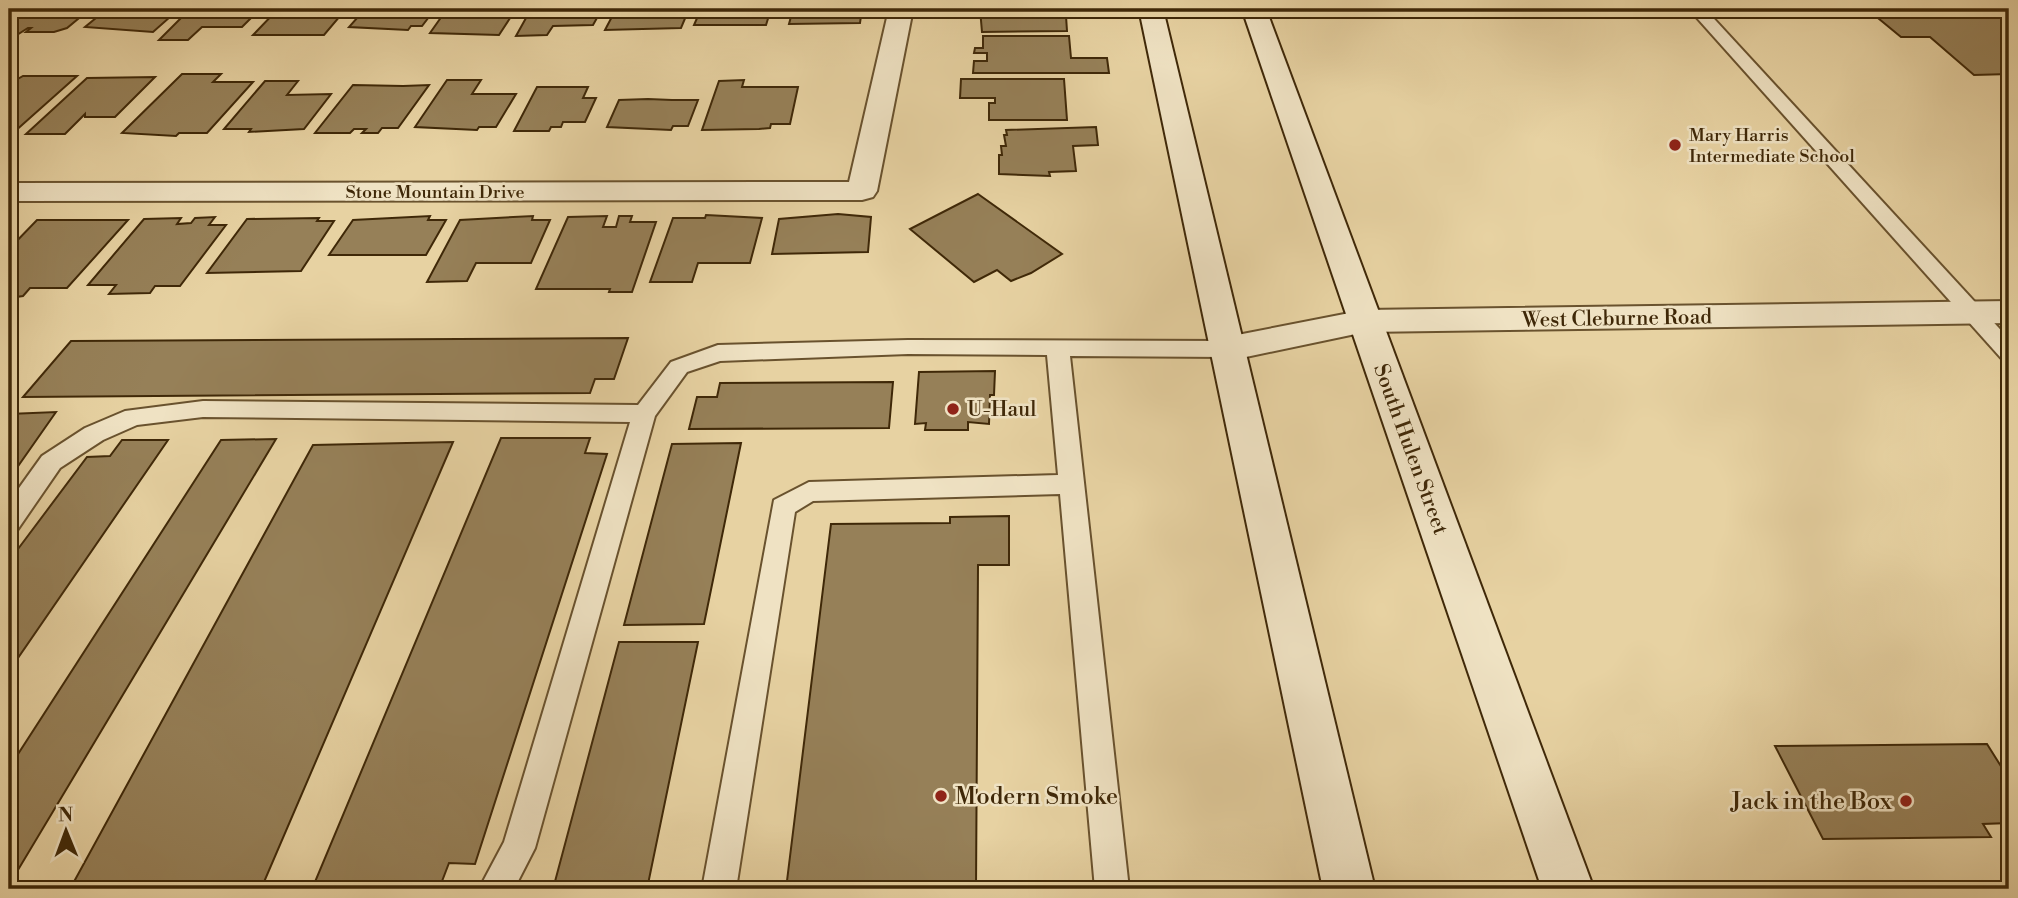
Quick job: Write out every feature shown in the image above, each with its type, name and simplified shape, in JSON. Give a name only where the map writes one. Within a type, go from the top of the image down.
[{"type":"main road","name":"Stone Mountain Drive","points":[[9,192],[862,191],[901,9]]},
{"type":"main road","points":[[1151,9],[1349,889]]},
{"type":"main road","name":"South Hulen Street","points":[[1254,9],[1568,889]]},
{"type":"main road","name":"West Cleburne Road","points":[[1227,349],[1366,321],[2009,312]]},
{"type":"lane","points":[[1697,9],[2009,353]]},
{"type":"lane","points":[[496,889],[519,848],[644,414],[679,367],[718,353],[908,347],[1227,349]]},
{"type":"lane","points":[[1058,348],[1112,889]]},
{"type":"lane","points":[[9,522],[51,462],[94,434],[133,417],[203,410],[644,414]]},
{"type":"lane","points":[[719,889],[783,507],[809,492],[1072,484]]},
{"type":"building","points":[[20,9],[90,9],[67,28],[54,32],[26,32],[31,28],[28,28],[9,40],[9,18]]},
{"type":"building","points":[[107,9],[179,9],[153,32],[85,27]]},
{"type":"building","points":[[190,9],[260,9],[242,27],[202,27],[188,40],[159,40]]},
{"type":"building","points":[[278,9],[346,9],[324,35],[253,35]]},
{"type":"building","points":[[365,9],[435,9],[422,26],[411,26],[408,30],[349,27]]},
{"type":"building","points":[[447,9],[516,9],[499,35],[430,33]]},
{"type":"building","points":[[531,9],[602,9],[593,25],[553,26],[547,35],[516,36]]},
{"type":"building","points":[[616,9],[689,9],[681,28],[605,30]]},
{"type":"building","points":[[701,9],[771,9],[766,25],[694,25]]},
{"type":"building","points":[[793,9],[862,9],[860,23],[789,24]]},
{"type":"building","points":[[980,9],[1038,9],[1039,16],[1066,16],[1067,31],[982,32]]},
{"type":"building","points":[[1867,9],[2009,9],[2009,74],[1974,75],[1930,37],[1901,37]]},
{"type":"building","points":[[983,36],[1069,36],[1071,58],[1107,58],[1109,73],[973,73],[974,61],[987,61],[987,53],[974,53],[975,48],[983,48]]},
{"type":"building","points":[[182,74],[221,74],[213,82],[253,82],[207,133],[179,133],[176,136],[122,133]]},
{"type":"building","points":[[23,76],[77,76],[13,133],[9,133],[9,84]]},
{"type":"building","points":[[155,77],[115,117],[85,117],[85,114],[65,134],[26,134],[87,78]]},
{"type":"building","points":[[961,79],[1064,79],[1067,120],[989,120],[989,103],[995,103],[995,98],[960,98]]},
{"type":"building","points":[[447,80],[481,80],[472,94],[516,94],[496,127],[479,127],[477,130],[415,127]]},
{"type":"building","points":[[744,80],[742,87],[798,87],[790,124],[771,124],[770,128],[759,129],[702,130],[719,81]]},
{"type":"building","points":[[265,81],[298,81],[287,95],[331,94],[304,129],[249,132],[251,129],[224,129]]},
{"type":"building","points":[[353,85],[429,85],[398,128],[382,128],[378,133],[362,133],[366,129],[354,129],[350,133],[315,133]]},
{"type":"building","points":[[537,87],[588,87],[583,98],[596,98],[585,122],[563,122],[561,127],[551,127],[549,131],[514,131]]},
{"type":"building","points":[[619,100],[698,100],[688,126],[673,126],[671,130],[607,127]]},
{"type":"building","points":[[1096,127],[1098,145],[1073,146],[1076,171],[1049,172],[1050,176],[999,174],[999,155],[1002,155],[1001,146],[1006,146],[1006,130]]},
{"type":"building","points":[[978,194],[1062,254],[1031,273],[1011,281],[997,270],[974,282],[910,229]]},
{"type":"building","points":[[838,214],[871,217],[868,252],[772,254],[779,219]]},
{"type":"building","points":[[706,215],[762,218],[750,263],[698,263],[692,282],[650,282],[673,218],[705,218]]},
{"type":"building","points":[[430,216],[428,220],[446,220],[426,255],[329,255],[353,220]]},
{"type":"building","points":[[533,216],[532,220],[550,220],[531,263],[476,263],[467,281],[427,282],[460,220]]},
{"type":"building","points":[[607,216],[603,227],[616,227],[619,216],[632,216],[630,222],[656,222],[632,292],[609,292],[610,289],[536,289],[568,217]]},
{"type":"building","points":[[215,217],[209,225],[226,225],[180,286],[155,286],[150,293],[109,294],[116,285],[88,285],[144,219],[181,218],[177,224],[191,223],[195,218]]},
{"type":"building","points":[[319,218],[317,221],[334,221],[301,271],[207,273],[247,219]]},
{"type":"building","points":[[37,220],[128,220],[67,288],[30,288],[23,296],[9,298],[9,249]]},
{"type":"building","points":[[628,338],[614,379],[595,379],[590,393],[23,397],[71,341]]},
{"type":"building","name":"U-Haul","points":[[995,371],[994,395],[990,395],[989,424],[968,422],[968,430],[925,430],[926,423],[915,424],[919,372]]},
{"type":"building","points":[[893,382],[889,428],[689,429],[697,397],[717,397],[720,383]]},
{"type":"building","points":[[56,412],[9,479],[9,414]]},
{"type":"building","points":[[501,438],[590,438],[585,453],[607,454],[475,864],[449,863],[439,889],[312,889]]},
{"type":"building","points":[[276,439],[9,885],[9,768],[221,440]]},
{"type":"building","points":[[122,440],[168,440],[9,671],[9,561],[87,457],[110,456]]},
{"type":"building","points":[[453,442],[261,889],[70,889],[313,445]]},
{"type":"building","points":[[741,443],[704,624],[624,625],[672,444]]},
{"type":"building","points":[[1009,516],[1009,565],[978,565],[976,889],[786,889],[831,524],[950,523],[950,517]]},
{"type":"building","points":[[619,642],[698,642],[647,889],[553,889]]},
{"type":"building","name":"Jack in the Box","points":[[1987,744],[2009,779],[2009,823],[1983,824],[1991,837],[1823,839],[1775,746]]},
{"type":"place","name":"Mary Harris Intermediate School","points":[[1675,145]]},
{"type":"place","name":"U-Haul","points":[[953,409]]},
{"type":"place","name":"Modern Smoke","points":[[941,796]]},
{"type":"place","name":"Jack in the Box","points":[[1906,801]]}]
